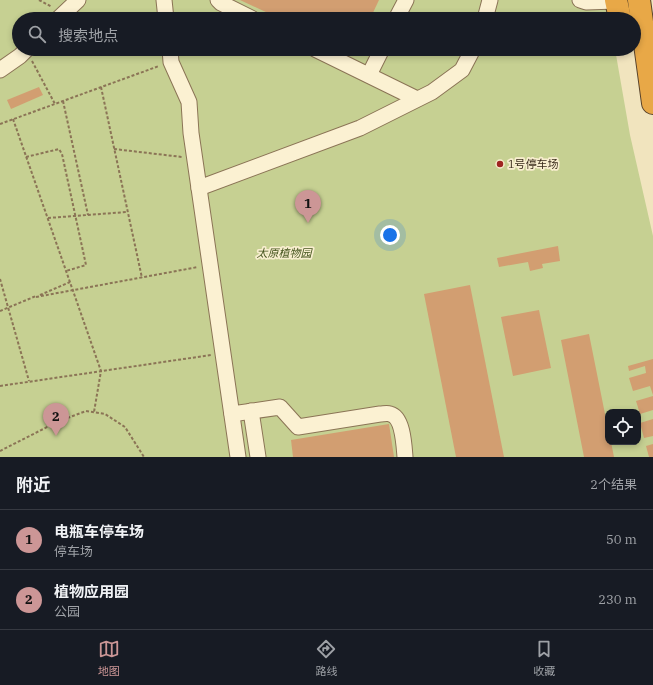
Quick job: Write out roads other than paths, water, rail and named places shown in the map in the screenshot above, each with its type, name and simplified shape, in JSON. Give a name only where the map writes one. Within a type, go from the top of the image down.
[{"type":"highway","points":[[639,0],[641,12]]},
{"type":"highway","points":[[641,15],[653,102]]},
{"type":"highway","points":[[634,56],[653,102]]},
{"type":"street","points":[[65,12],[78,0]]},
{"type":"street","points":[[164,0],[165,12]]},
{"type":"street","points":[[218,0],[240,12]]},
{"type":"street","points":[[400,12],[406,0]]},
{"type":"street","points":[[486,12],[490,0]]},
{"type":"street","points":[[580,0],[618,7]]},
{"type":"street","points":[[0,70],[20,56]]},
{"type":"street","points":[[171,56],[189,102],[191,133],[238,457]]},
{"type":"street","points":[[330,56],[417,99]]},
{"type":"street","points":[[369,75],[378,56]]},
{"type":"street","points":[[199,188],[360,128],[432,92],[462,70],[469,56]]},
{"type":"street","points":[[232,414],[280,407],[298,427],[380,414],[390,414],[397,418],[400,425],[406,457]]},
{"type":"street","points":[[251,411],[258,457]]},
{"type":"place","name":"1号停车场","points":[[500,164]]},
{"type":"place","name":"电瓶车停车场","points":[[308,223]]},
{"type":"place","name":"植物应用园","points":[[56,436]]},
{"type":"park label","name":"太原植物园","points":[[284,253]]}]
